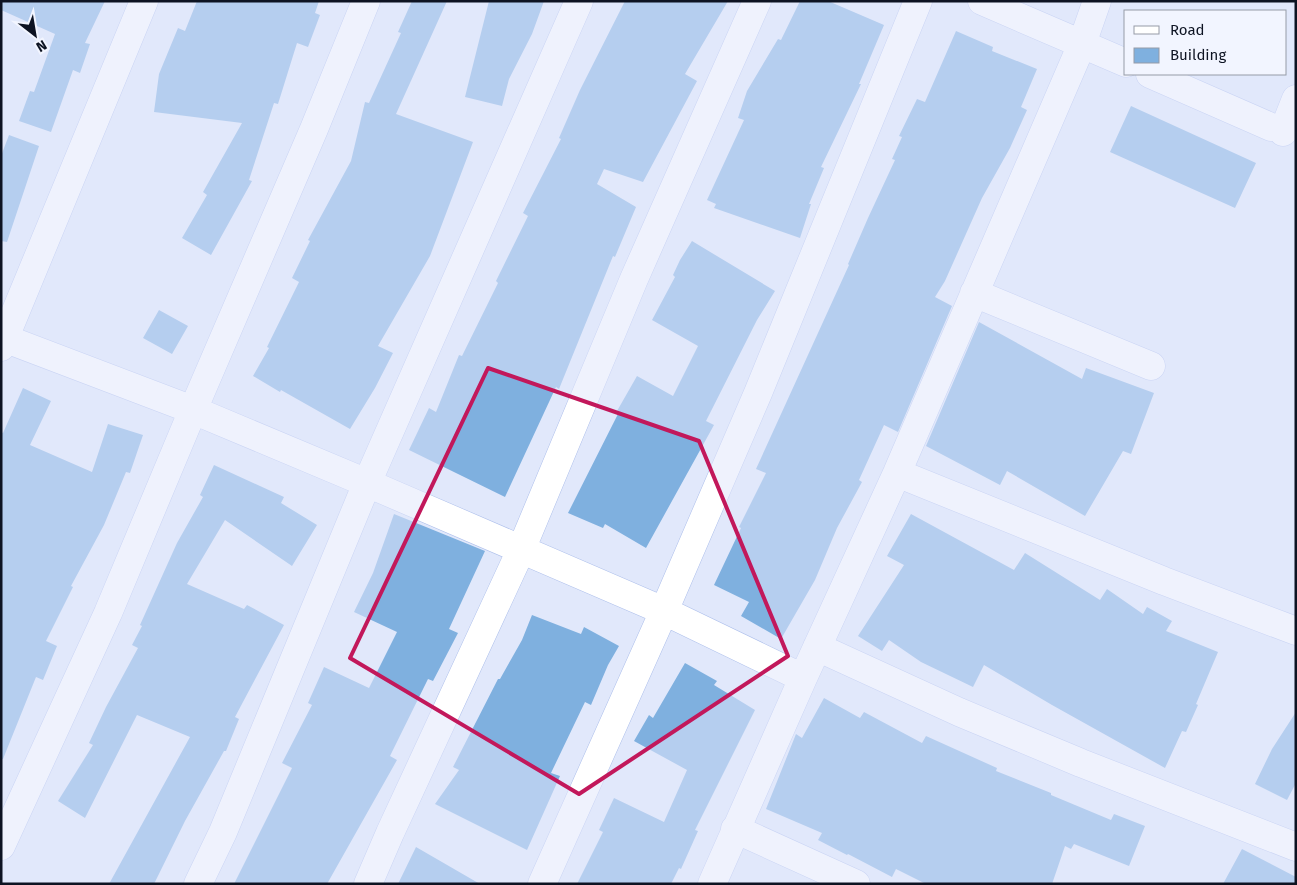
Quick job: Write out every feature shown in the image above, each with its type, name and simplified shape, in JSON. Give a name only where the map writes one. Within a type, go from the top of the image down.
[{"type":"street","points":[[144,1],[2,341],[193,410],[367,483],[664,611],[803,678]]},
{"type":"street","points":[[1,846],[108,613],[314,129],[366,1]]},
{"type":"street","points":[[198,884],[226,822],[367,483],[579,1]]},
{"type":"street","points":[[368,884],[521,550],[634,279],[757,1]]},
{"type":"street","points":[[542,884],[664,611],[758,393],[918,1]]},
{"type":"street","points":[[982,1],[1124,62]]},
{"type":"street","points":[[712,884],[817,646],[898,473],[1082,44],[1097,1]]},
{"type":"street","points":[[1152,75],[1277,130],[1296,99]]},
{"type":"street","points":[[974,292],[1151,366]]},
{"type":"street","points":[[898,473],[1164,581],[1296,632]]},
{"type":"street","points":[[817,646],[968,716],[1080,763],[1296,847]]},
{"type":"street","points":[[735,829],[856,884]]},
{"type":"highlighted area","points":[[488,368],[699,441],[788,656],[579,794],[350,658]]},
{"type":"building","points":[[1,1],[105,1],[85,43],[90,44],[80,73],[73,70],[51,132],[19,121],[30,91],[34,92],[55,34],[1,10]]},
{"type":"building","points":[[197,1],[319,1],[315,13],[320,15],[308,47],[297,43],[278,104],[274,103],[249,180],[252,181],[211,255],[182,238],[207,195],[203,192],[242,123],[154,112],[159,74],[178,28],[185,31]]},
{"type":"building","points":[[412,1],[447,1],[396,114],[473,142],[430,256],[378,346],[393,353],[375,388],[350,429],[253,376],[269,348],[267,347],[299,282],[292,278],[310,241],[308,240],[351,161],[365,102],[369,103],[401,33],[398,32]]},
{"type":"building","points":[[489,1],[544,1],[532,34],[509,79],[502,106],[465,97]]},
{"type":"building","points":[[625,1],[728,1],[685,74],[697,81],[643,182],[604,169],[597,184],[636,207],[615,257],[613,256],[559,389],[556,387],[505,497],[409,450],[429,408],[436,412],[459,355],[462,356],[528,216],[523,213],[561,139],[559,138],[580,90]]},
{"type":"building","points":[[800,1],[828,1],[884,25],[859,84],[861,84],[821,167],[824,168],[809,204],[811,204],[800,238],[714,208],[716,204],[707,200],[744,120],[738,118],[747,91],[778,39],[781,40]]},
{"type":"building","points":[[956,31],[993,47],[992,51],[1037,69],[1021,107],[1027,110],[1010,148],[982,198],[945,281],[935,297],[952,306],[898,432],[884,425],[859,480],[862,482],[837,528],[815,580],[781,639],[741,616],[749,602],[714,585],[741,528],[739,527],[766,473],[756,469],[895,160],[892,159],[902,137],[899,136],[917,99],[925,102]]},
{"type":"building","points":[[1131,106],[1256,163],[1235,208],[1110,152]]},
{"type":"building","points":[[9,135],[39,146],[7,242],[1,241],[1,156]]},
{"type":"building","points":[[692,241],[775,291],[757,320],[706,421],[714,425],[646,548],[605,524],[603,528],[568,513],[619,412],[617,411],[637,376],[673,396],[698,346],[652,320],[675,277],[673,275],[680,260]]},
{"type":"building","points":[[159,310],[188,326],[172,354],[143,338]]},
{"type":"building","points":[[979,322],[1082,379],[1086,368],[1154,393],[1131,454],[1123,451],[1085,516],[1007,471],[1000,485],[926,446]]},
{"type":"building","points":[[23,388],[51,401],[30,445],[92,472],[108,424],[143,435],[130,473],[126,472],[104,525],[71,586],[73,587],[46,641],[57,646],[43,680],[36,677],[3,759],[1,759],[1,432],[3,433]]},
{"type":"building","points":[[214,465],[284,497],[281,503],[317,525],[292,566],[225,520],[187,584],[244,609],[247,605],[284,625],[235,717],[239,719],[226,751],[224,751],[185,821],[154,884],[109,884],[190,737],[137,715],[85,818],[58,801],[93,745],[89,743],[138,648],[132,645],[142,626],[140,625],[177,543],[203,497],[200,495]]},
{"type":"building","points":[[394,514],[485,551],[449,629],[458,633],[433,681],[428,679],[390,756],[397,760],[327,884],[234,884],[292,768],[282,763],[312,705],[308,703],[324,667],[369,688],[397,632],[354,612],[373,573]]},
{"type":"building","points":[[911,514],[1014,570],[1025,553],[1100,600],[1107,589],[1143,614],[1147,607],[1172,621],[1166,631],[1218,652],[1186,732],[1182,731],[1165,768],[984,665],[973,687],[921,662],[889,640],[882,651],[858,636],[904,565],[887,556]]},
{"type":"building","points":[[532,615],[581,634],[584,627],[619,646],[608,665],[591,705],[585,702],[551,773],[560,776],[527,850],[435,804],[459,770],[453,767],[498,679],[500,679],[522,640]]},
{"type":"building","points":[[685,663],[717,681],[714,685],[755,710],[695,830],[698,831],[681,869],[679,868],[671,884],[577,884],[603,832],[599,830],[614,798],[664,822],[687,770],[634,741],[649,715],[653,718]]},
{"type":"building","points":[[824,698],[860,718],[864,712],[922,743],[926,736],[997,768],[996,771],[1111,820],[1114,814],[1145,826],[1129,866],[1074,844],[1071,849],[1065,846],[1052,884],[926,884],[896,869],[892,877],[818,840],[822,833],[766,809],[796,734],[802,738]]},
{"type":"building","points":[[1296,712],[1296,783],[1287,800],[1255,784],[1272,749]]},
{"type":"building","points":[[416,847],[480,884],[398,884]]},
{"type":"building","points":[[1242,849],[1296,877],[1296,884],[1223,884]]}]
